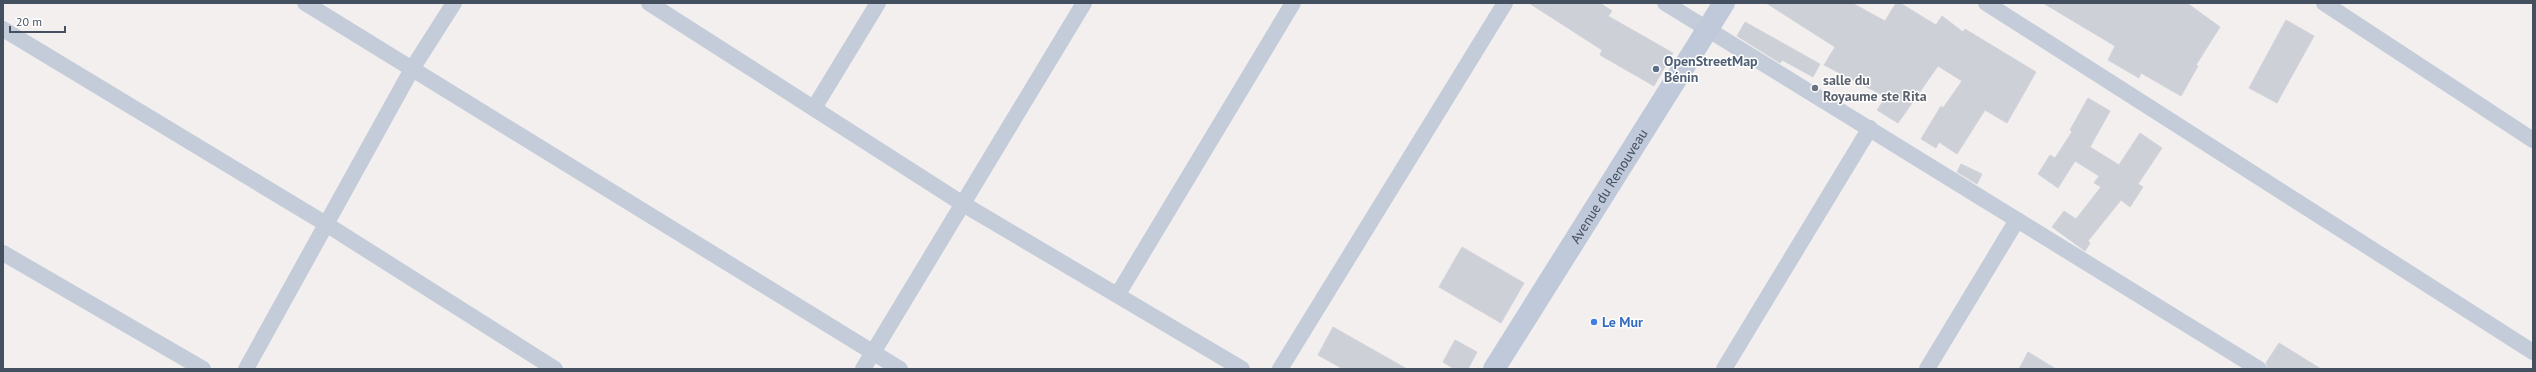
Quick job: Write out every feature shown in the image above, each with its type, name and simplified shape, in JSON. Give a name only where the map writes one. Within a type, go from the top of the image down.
[{"type":"main road","name":"Avenue du Renouveau","points":[[1494,369],[1724,3]]},
{"type":"street","points":[[305,3],[900,369]]},
{"type":"street","points":[[246,369],[412,69],[454,3]]},
{"type":"street","points":[[649,3],[667,8],[814,108],[963,204],[1118,294],[1242,369]]},
{"type":"street","points":[[814,108],[878,3]]},
{"type":"street","points":[[863,369],[1084,3]]},
{"type":"street","points":[[1118,294],[1293,3]]},
{"type":"street","points":[[1280,369],[1505,3]]},
{"type":"street","points":[[1665,3],[2259,369]]},
{"type":"street","points":[[1986,3],[2533,352]]},
{"type":"street","points":[[2324,3],[2533,140]]},
{"type":"street","points":[[3,29],[326,224],[555,369]]},
{"type":"street","points":[[1724,369],[1870,128]]},
{"type":"street","points":[[1927,369],[2017,220]]},
{"type":"street","points":[[3,253],[203,369]]},
{"type":"building","points":[[1529,3],[1600,3],[1612,11],[1608,16],[1673,53],[1654,86],[1600,55],[1602,50]]},
{"type":"building","points":[[1766,3],[1852,3],[1885,21],[1896,3],[1900,3],[1936,25],[1942,16],[1963,32],[1965,29],[2036,72],[2007,123],[1985,110],[1957,154],[1939,142],[1936,148],[1921,139],[1941,106],[1943,108],[1962,81],[1938,66],[1898,123],[1877,110],[1886,97],[1824,65],[1835,47]]},
{"type":"building","points":[[2043,3],[2187,3],[2220,27],[2196,65],[2198,66],[2181,96],[2141,73],[2139,78],[2108,60],[2115,46]]},
{"type":"building","points":[[2286,20],[2314,36],[2277,103],[2249,88]]},
{"type":"building","points":[[1745,22],[1820,64],[1813,77],[1782,60],[1780,63],[1737,36]]},
{"type":"building","points":[[2088,98],[2110,111],[2090,147],[2119,165],[2140,133],[2162,148],[2138,184],[2143,187],[2130,207],[2121,200],[2088,241],[2090,243],[2085,251],[2052,227],[2064,211],[2076,219],[2101,187],[2094,183],[2099,176],[2075,161],[2058,188],[2038,174],[2050,155],[2055,158],[2072,132],[2070,130]]},
{"type":"building","points":[[1961,164],[1982,174],[1977,184],[1957,172]]},
{"type":"building","points":[[1462,247],[1524,283],[1501,323],[1439,287]]},
{"type":"building","points":[[1333,327],[1407,369],[1343,369],[1318,355]]},
{"type":"building","points":[[1455,340],[1477,352],[1468,369],[1454,369],[1443,362]]},
{"type":"building","points":[[2279,343],[2321,369],[2268,369],[2266,363]]},
{"type":"building","points":[[2028,352],[2056,369],[2019,369]]},
{"type":"place","name":"OpenStreetMap Bénin","points":[[1656,69]]},
{"type":"place","name":"salle du Royaume ste Rita","points":[[1815,88]]},
{"type":"place","name":"Le Mur","points":[[1594,322]]}]
